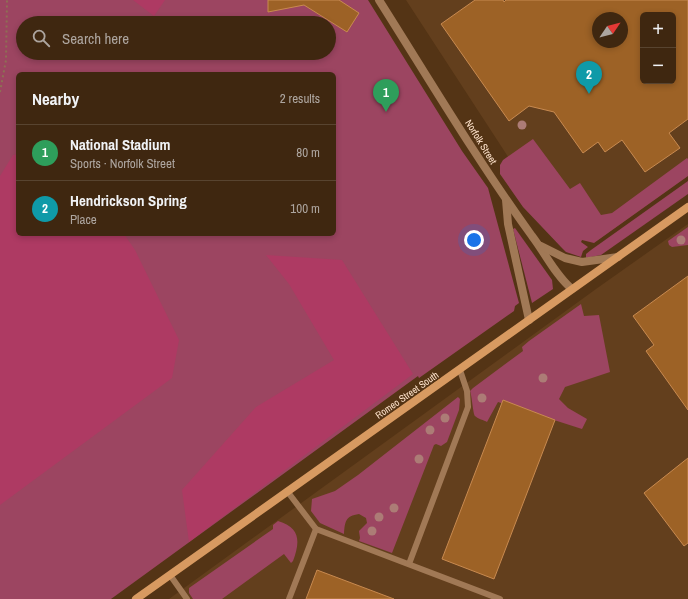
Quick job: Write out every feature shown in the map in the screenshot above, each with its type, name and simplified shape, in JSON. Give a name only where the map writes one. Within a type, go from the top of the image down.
[{"type":"main road","name":"Romeo Street South","points":[[136,599],[619,257],[688,206]]},
{"type":"street","name":"Norfolk Street","points":[[379,0],[506,200],[540,245],[565,284],[572,289]]},
{"type":"street","points":[[506,200],[508,224],[529,320]]},
{"type":"street","points":[[540,245],[565,258],[582,262],[619,257]]},
{"type":"lane","points":[[409,564],[468,407],[467,391],[460,370]]},
{"type":"lane","points":[[287,491],[316,530],[500,599]]},
{"type":"lane","points":[[289,599],[316,530]]},
{"type":"lane","points":[[170,575],[187,599]]},
{"type":"path","points":[[0,92],[6,60],[6,0]]},
{"type":"shaded area","points":[[0,0],[368,0],[462,151],[488,188],[519,303],[515,306],[514,311],[419,378],[418,376],[111,599],[0,599]]},
{"type":"shaded area","points":[[133,0],[165,0],[154,16]]},
{"type":"shaded area","points":[[406,0],[688,0],[688,176],[598,240],[529,189]]},
{"type":"shaded area","points":[[533,139],[570,189],[580,183],[601,215],[612,213],[687,158],[688,176],[594,243],[582,240],[581,242],[588,247],[583,251],[581,257],[566,252],[561,247],[523,207],[500,174],[500,165],[503,160]]},
{"type":"shaded area","points":[[16,154],[16,236],[125,236],[135,250],[179,340],[172,378],[0,505],[0,176],[13,155]]},
{"type":"shaded area","points":[[688,181],[688,194],[601,255],[586,258],[586,254],[591,250]]},
{"type":"shaded area","points":[[688,224],[688,599],[169,599],[596,289]]},
{"type":"shaded area","points":[[688,227],[688,245],[672,247],[669,245],[668,241]]},
{"type":"shaded area","points":[[515,228],[552,280],[553,289],[532,303],[513,229]]},
{"type":"shaded area","points":[[266,255],[342,260],[413,374],[189,542],[182,490],[256,407],[334,360],[289,284]]},
{"type":"shaded area","points":[[581,304],[584,316],[599,315],[610,372],[565,387],[559,399],[568,408],[587,419],[582,429],[498,402],[487,422],[475,416],[470,391],[523,351],[522,347],[529,341]]},
{"type":"shaded area","points":[[458,397],[460,399],[459,410],[447,442],[441,446],[436,444],[434,445],[392,553],[359,541],[359,531],[367,523],[366,518],[359,514],[348,518],[344,534],[320,523],[311,511],[312,499],[335,491],[358,475]]},
{"type":"shaded area","points":[[278,521],[286,524],[295,532],[297,536],[297,548],[291,563],[284,554],[222,599],[193,599],[189,593],[189,588],[273,529],[273,525]]},
{"type":"building","points":[[268,0],[339,0],[359,13],[347,32],[336,25],[336,16],[322,16],[304,5],[268,12]]},
{"type":"building","points":[[475,0],[503,0],[504,2],[506,0],[688,0],[688,119],[669,133],[680,148],[645,172],[622,140],[605,152],[598,142],[583,153],[554,112],[529,106],[509,121],[441,24]]},
{"type":"building","points":[[688,276],[688,410],[646,351],[654,345],[633,316]]},
{"type":"building","points":[[503,400],[555,420],[494,579],[442,559]]},
{"type":"building","points":[[688,458],[688,543],[684,546],[644,493]]},
{"type":"building","points":[[317,570],[394,599],[306,599]]},
{"type":"place","name":"Hendrickson Spring","points":[[589,94]]},
{"type":"place","name":"National Stadium","points":[[386,112]]}]
